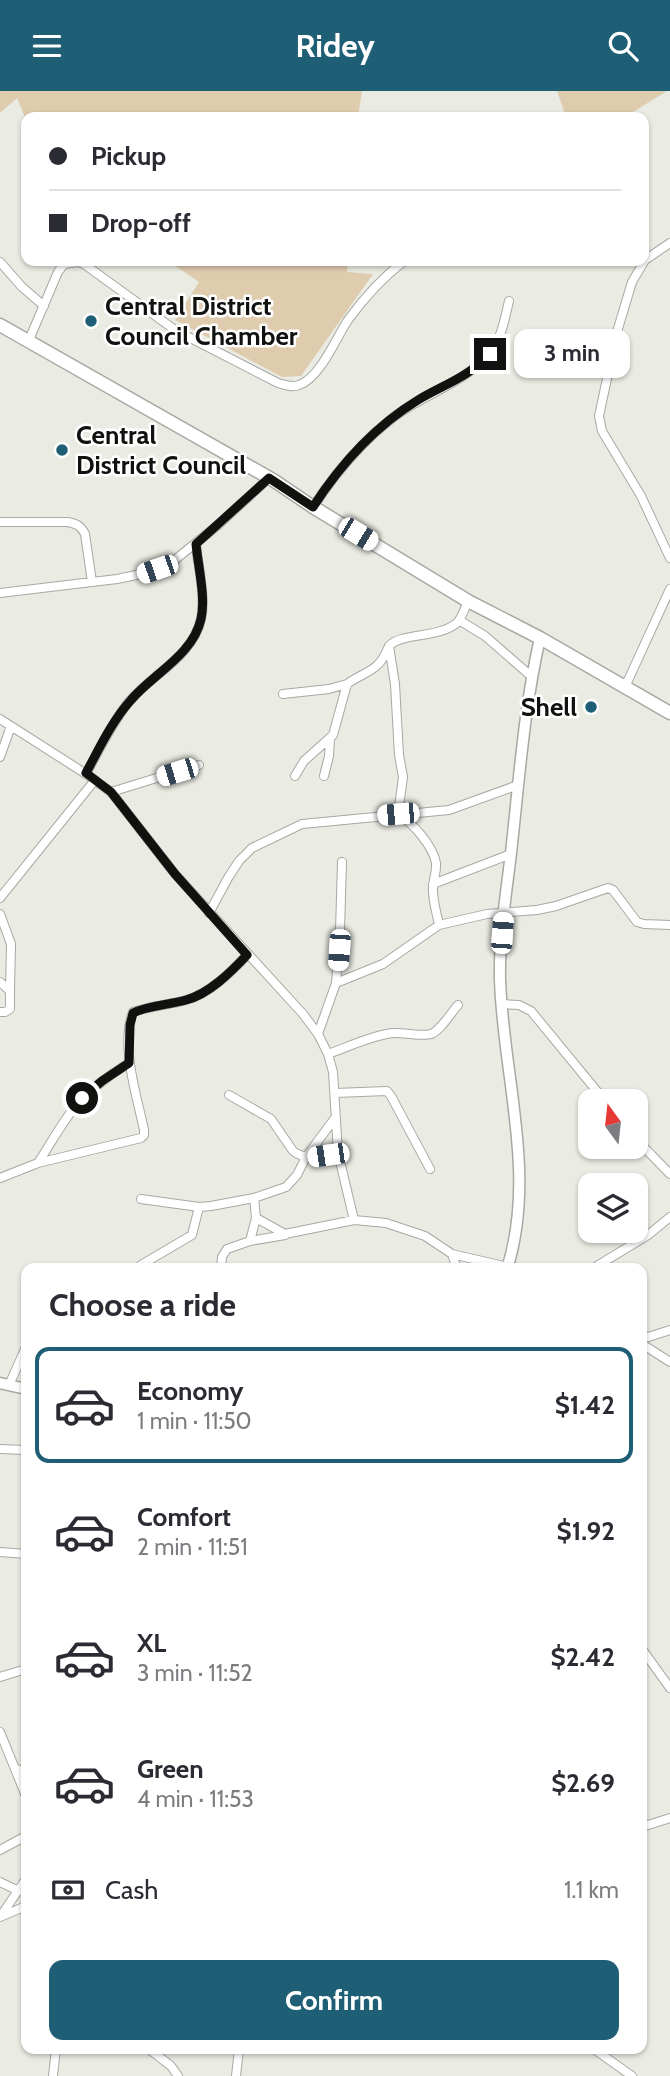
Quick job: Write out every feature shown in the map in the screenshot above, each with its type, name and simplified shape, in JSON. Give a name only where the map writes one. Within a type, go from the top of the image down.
[{"type":"main road","points":[[0,325],[269,478],[468,601],[540,638],[670,713]]},
{"type":"street","points":[[649,257],[670,243]]},
{"type":"street","points":[[0,262],[22,287],[44,306]]},
{"type":"street","points":[[29,340],[62,266]]},
{"type":"street","points":[[86,266],[175,330],[289,386],[300,385],[310,378],[347,322],[383,278],[398,266]]},
{"type":"street","points":[[641,266],[632,282],[617,332],[599,416],[602,431],[641,496],[670,558]]},
{"type":"street","points":[[313,507],[332,477],[361,445],[410,406],[457,380],[490,354],[501,334],[509,301]]},
{"type":"street","points":[[0,593],[92,582],[157,569],[171,563],[196,544],[269,478]]},
{"type":"street","points":[[0,522],[78,524],[85,534],[92,582]]},
{"type":"street","points":[[86,773],[129,702],[187,647],[196,635],[202,618],[202,604],[196,544]]},
{"type":"street","points":[[625,687],[670,589]]},
{"type":"street","points":[[283,694],[329,689],[347,684],[375,669],[389,646],[397,640],[433,634],[459,620],[468,601]]},
{"type":"street","points":[[459,620],[485,636],[531,676]]},
{"type":"street","points":[[509,1263],[520,1207],[520,1162],[501,1004],[500,954],[517,785],[531,676],[540,638]]},
{"type":"street","points":[[389,646],[395,684],[402,777],[398,814]]},
{"type":"street","points":[[324,776],[330,739],[347,684]]},
{"type":"street","points":[[0,719],[86,773],[111,792],[175,874],[295,1005],[318,1034],[333,1072],[338,1153],[354,1220]]},
{"type":"street","points":[[0,757],[11,726]]},
{"type":"street","points":[[295,776],[310,756],[330,739]]},
{"type":"street","points":[[111,792],[199,765]]},
{"type":"street","points":[[0,898],[94,780]]},
{"type":"street","points":[[209,913],[239,861],[256,845],[302,824],[449,810],[517,785]]},
{"type":"street","points":[[398,814],[411,824],[436,861],[433,898],[439,925]]},
{"type":"street","points":[[433,884],[511,854]]},
{"type":"street","points":[[318,1034],[336,983],[342,862]]},
{"type":"street","points":[[336,983],[383,964],[439,925],[467,918],[556,906],[608,888],[614,890],[637,922],[670,925]]},
{"type":"street","points":[[0,913],[11,944],[10,1009],[5,1013],[0,1012]]},
{"type":"street","points":[[0,1178],[38,1163],[141,1138],[144,1130],[129,1063],[133,1013],[188,1000],[201,994],[234,969],[247,955]]},
{"type":"street","points":[[0,982],[10,991]]},
{"type":"street","points":[[501,1004],[519,1005],[531,1011],[596,1089]]},
{"type":"street","points":[[328,1054],[388,1034],[430,1034],[436,1031],[458,1005]]},
{"type":"street","points":[[38,1163],[82,1098],[129,1063]]},
{"type":"street","points":[[335,1093],[387,1091],[430,1170]]},
{"type":"street","points":[[229,1095],[271,1119],[298,1155],[306,1157],[338,1153]]},
{"type":"street","points":[[141,1199],[198,1207],[254,1198],[286,1187],[335,1118]]},
{"type":"street","points":[[648,1150],[669,1169]]},
{"type":"street","points":[[250,1241],[256,1218],[254,1198]]},
{"type":"street","points":[[144,1263],[192,1235],[198,1207]]},
{"type":"street","points":[[602,1263],[648,1235],[670,1217]]},
{"type":"street","points":[[256,1218],[285,1234]]},
{"type":"street","points":[[222,1263],[227,1249],[250,1241],[354,1220],[404,1228],[425,1236],[452,1254],[488,1263]]},
{"type":"street","points":[[452,1254],[455,1263]]},
{"type":"street","points":[[647,1340],[670,1330]]},
{"type":"street","points":[[647,1346],[670,1362]]},
{"type":"street","points":[[5,1384],[21,1356]]},
{"type":"street","points":[[0,1449],[21,1450]]},
{"type":"street","points":[[0,1552],[21,1554]]},
{"type":"street","points":[[647,1656],[670,1688]]},
{"type":"street","points":[[0,1677],[21,1671]]},
{"type":"street","points":[[0,1733],[21,1784]]},
{"type":"street","points":[[15,1769],[21,1770]]},
{"type":"street","points":[[647,1825],[670,1818]]},
{"type":"street","points":[[0,1850],[21,1839]]},
{"type":"street","points":[[0,1882],[19,1891]]},
{"type":"street","points":[[0,1917],[21,1888]]},
{"type":"street","points":[[0,1917],[21,1908]]},
{"type":"street","points":[[53,2076],[55,2054]]},
{"type":"street","points":[[155,2054],[171,2066],[178,2076]]},
{"type":"street","points":[[236,2076],[238,2054]]},
{"type":"street","points":[[601,2054],[632,2076]]},
{"type":"shaded area","points":[[0,91],[362,91],[359,112],[23,112],[17,98],[0,113]]},
{"type":"shaded area","points":[[557,91],[667,91],[633,112],[564,112]]},
{"type":"shaded area","points":[[175,266],[348,266],[347,272],[373,274],[301,376],[282,377],[175,320],[199,282]]},
{"type":"place","name":"Central District Council Chamber","points":[[91,321]]},
{"type":"place","name":"Central District Council","points":[[62,450]]},
{"type":"place","name":"Shell","points":[[591,707]]},
{"type":"route","points":[[82,1098],[129,1063],[133,1013],[188,1000],[201,994],[234,969],[247,955],[175,874],[111,792],[86,773],[129,702],[187,647],[196,635],[202,618],[196,544],[269,478],[313,507],[332,477],[361,445],[418,400],[457,380],[490,354]]}]
